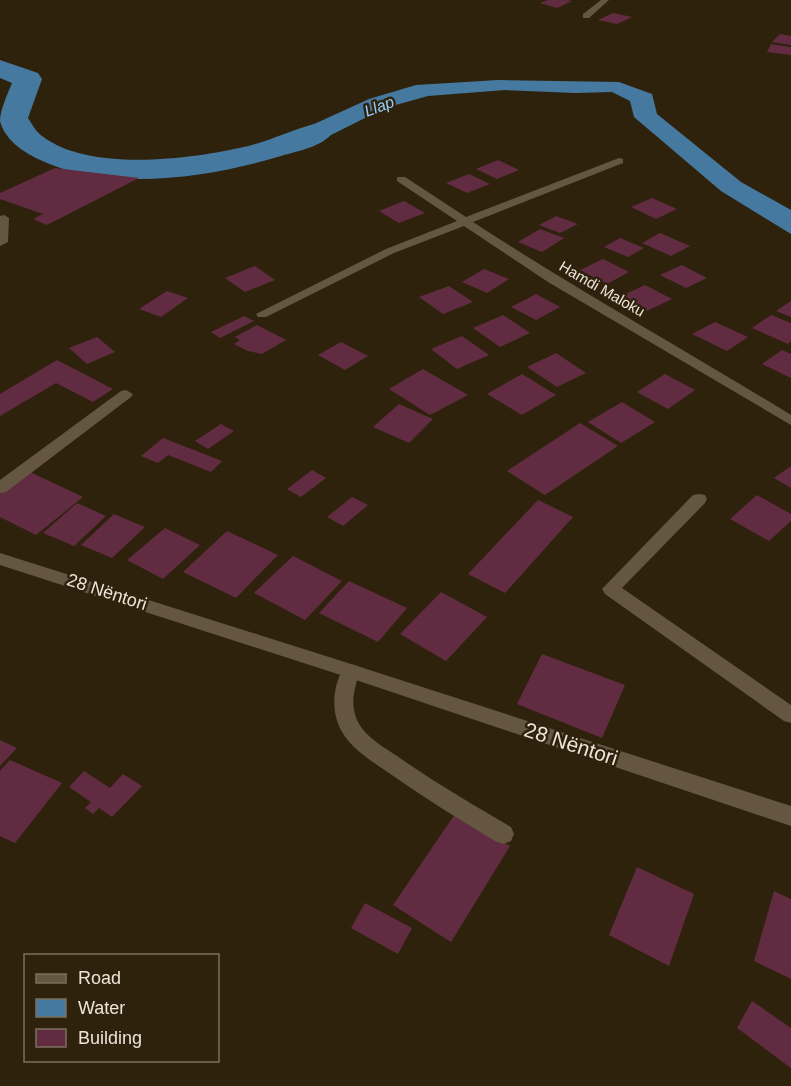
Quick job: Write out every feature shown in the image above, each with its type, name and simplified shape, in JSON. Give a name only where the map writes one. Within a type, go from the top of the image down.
[{"type":"street","points":[[586,16],[604,0]]},
{"type":"street","points":[[262,314],[390,251],[619,161]]},
{"type":"street","name":"Hamdi Maloku","points":[[401,179],[552,279],[681,353],[791,421]]},
{"type":"street","points":[[0,243],[2,242],[4,218]]},
{"type":"street","points":[[0,488],[126,394]]},
{"type":"street","points":[[699,499],[611,589],[739,676],[791,715]]},
{"type":"street","name":"28 Nëntori","points":[[0,559],[351,671],[791,816]]},
{"type":"street","points":[[351,671],[343,695],[344,709],[350,727],[362,743],[429,790],[503,834]]},
{"type":"water","points":[[498,80],[619,82],[652,94],[657,114],[741,182],[791,210],[791,234],[721,191],[634,117],[630,101],[612,92],[505,90],[428,96],[385,108],[311,145],[263,161],[238,151],[288,136],[369,99],[416,85]]},
{"type":"building","points":[[548,0],[572,1],[557,8],[540,3]]},
{"type":"building","points":[[613,13],[632,17],[617,24],[598,20]]},
{"type":"building","points":[[780,34],[791,36],[791,45],[772,42]]},
{"type":"building","points":[[771,44],[791,47],[791,55],[767,52]]},
{"type":"building","points":[[498,160],[519,170],[497,179],[476,169]]},
{"type":"building","points":[[55,168],[139,178],[47,225],[33,219],[43,214],[0,199],[0,193]]},
{"type":"building","points":[[469,174],[490,184],[467,193],[446,183]]},
{"type":"building","points":[[652,198],[677,209],[656,219],[631,207]]},
{"type":"building","points":[[404,201],[425,213],[399,223],[379,211]]},
{"type":"building","points":[[556,216],[578,224],[560,233],[539,225]]},
{"type":"building","points":[[540,229],[564,238],[542,252],[518,242]]},
{"type":"building","points":[[660,233],[690,246],[671,256],[642,243]]},
{"type":"building","points":[[620,238],[644,248],[628,257],[604,247]]},
{"type":"building","points":[[603,259],[629,272],[607,284],[580,270]]},
{"type":"building","points":[[682,265],[707,278],[686,288],[660,275]]},
{"type":"building","points":[[255,266],[275,280],[245,292],[225,278]]},
{"type":"building","points":[[484,269],[509,279],[487,293],[462,282]]},
{"type":"building","points":[[645,285],[672,299],[647,311],[621,296]]},
{"type":"building","points":[[449,286],[473,302],[443,314],[419,297]]},
{"type":"building","points":[[167,291],[188,298],[161,317],[139,309]]},
{"type":"building","points":[[536,294],[560,307],[536,320],[511,307]]},
{"type":"building","points":[[791,301],[791,317],[776,311]]},
{"type":"building","points":[[503,315],[530,333],[500,347],[473,328]]},
{"type":"building","points":[[771,315],[791,323],[791,341],[788,344],[752,328]]},
{"type":"building","points":[[244,316],[254,321],[220,338],[211,332]]},
{"type":"building","points":[[715,322],[748,337],[727,351],[692,334]]},
{"type":"building","points":[[257,325],[286,340],[262,354],[248,351],[234,344],[240,340],[235,337]]},
{"type":"building","points":[[462,336],[489,355],[457,369],[431,349]]},
{"type":"building","points":[[97,337],[115,352],[87,364],[69,348]]},
{"type":"building","points":[[341,342],[368,356],[345,370],[318,355]]},
{"type":"building","points":[[782,350],[791,354],[791,378],[762,364]]},
{"type":"building","points":[[556,353],[586,373],[557,387],[527,367]]},
{"type":"building","points":[[57,360],[113,389],[93,402],[56,383],[0,416],[0,394]]},
{"type":"building","points":[[423,369],[468,395],[430,415],[389,389]]},
{"type":"building","points":[[522,374],[556,395],[522,415],[487,394]]},
{"type":"building","points":[[665,374],[695,390],[668,409],[637,392]]},
{"type":"building","points":[[622,402],[655,422],[621,443],[588,422]]},
{"type":"building","points":[[399,404],[433,419],[409,443],[373,427]]},
{"type":"building","points":[[580,423],[618,446],[545,495],[507,471]]},
{"type":"building","points":[[221,424],[234,431],[208,449],[195,441]]},
{"type":"building","points":[[163,438],[222,461],[211,472],[168,455],[158,463],[141,456]]},
{"type":"building","points":[[791,466],[791,488],[774,478]]},
{"type":"building","points":[[312,470],[326,478],[301,497],[287,489]]},
{"type":"building","points":[[28,471],[83,497],[36,535],[0,517],[0,492]]},
{"type":"building","points":[[757,495],[791,514],[791,521],[769,541],[730,519]]},
{"type":"building","points":[[352,497],[368,505],[343,526],[327,517]]},
{"type":"building","points":[[538,500],[573,517],[505,593],[468,574]]},
{"type":"building","points":[[77,503],[106,516],[74,546],[43,533]]},
{"type":"building","points":[[114,514],[145,527],[112,558],[81,545]]},
{"type":"building","points":[[165,528],[200,545],[163,579],[127,560]]},
{"type":"building","points":[[227,531],[278,555],[236,598],[183,572]]},
{"type":"building","points":[[293,556],[342,581],[305,620],[254,593]]},
{"type":"building","points":[[349,581],[407,608],[378,642],[319,613]]},
{"type":"building","points":[[441,592],[487,617],[446,661],[400,634]]},
{"type":"building","points":[[542,654],[625,685],[602,738],[517,704]]},
{"type":"building","points":[[0,740],[17,748],[0,766]]},
{"type":"building","points":[[10,760],[62,783],[15,843],[0,836],[0,771]]},
{"type":"building","points":[[84,771],[110,788],[123,774],[142,786],[112,817],[99,808],[93,814],[85,808],[91,802],[69,787]]},
{"type":"building","points":[[455,814],[510,846],[451,942],[393,905]]},
{"type":"building","points":[[637,867],[694,894],[669,966],[609,935]]},
{"type":"building","points":[[774,891],[791,899],[791,979],[754,961]]},
{"type":"building","points":[[365,903],[412,928],[398,954],[351,928]]},
{"type":"building","points":[[752,1001],[791,1028],[791,1068],[737,1028]]},
{"type":"waterway","name":"Llap","points":[[0,68],[28,79],[13,118],[29,141],[61,158],[96,166],[134,169],[215,162],[289,144],[318,132]]}]
